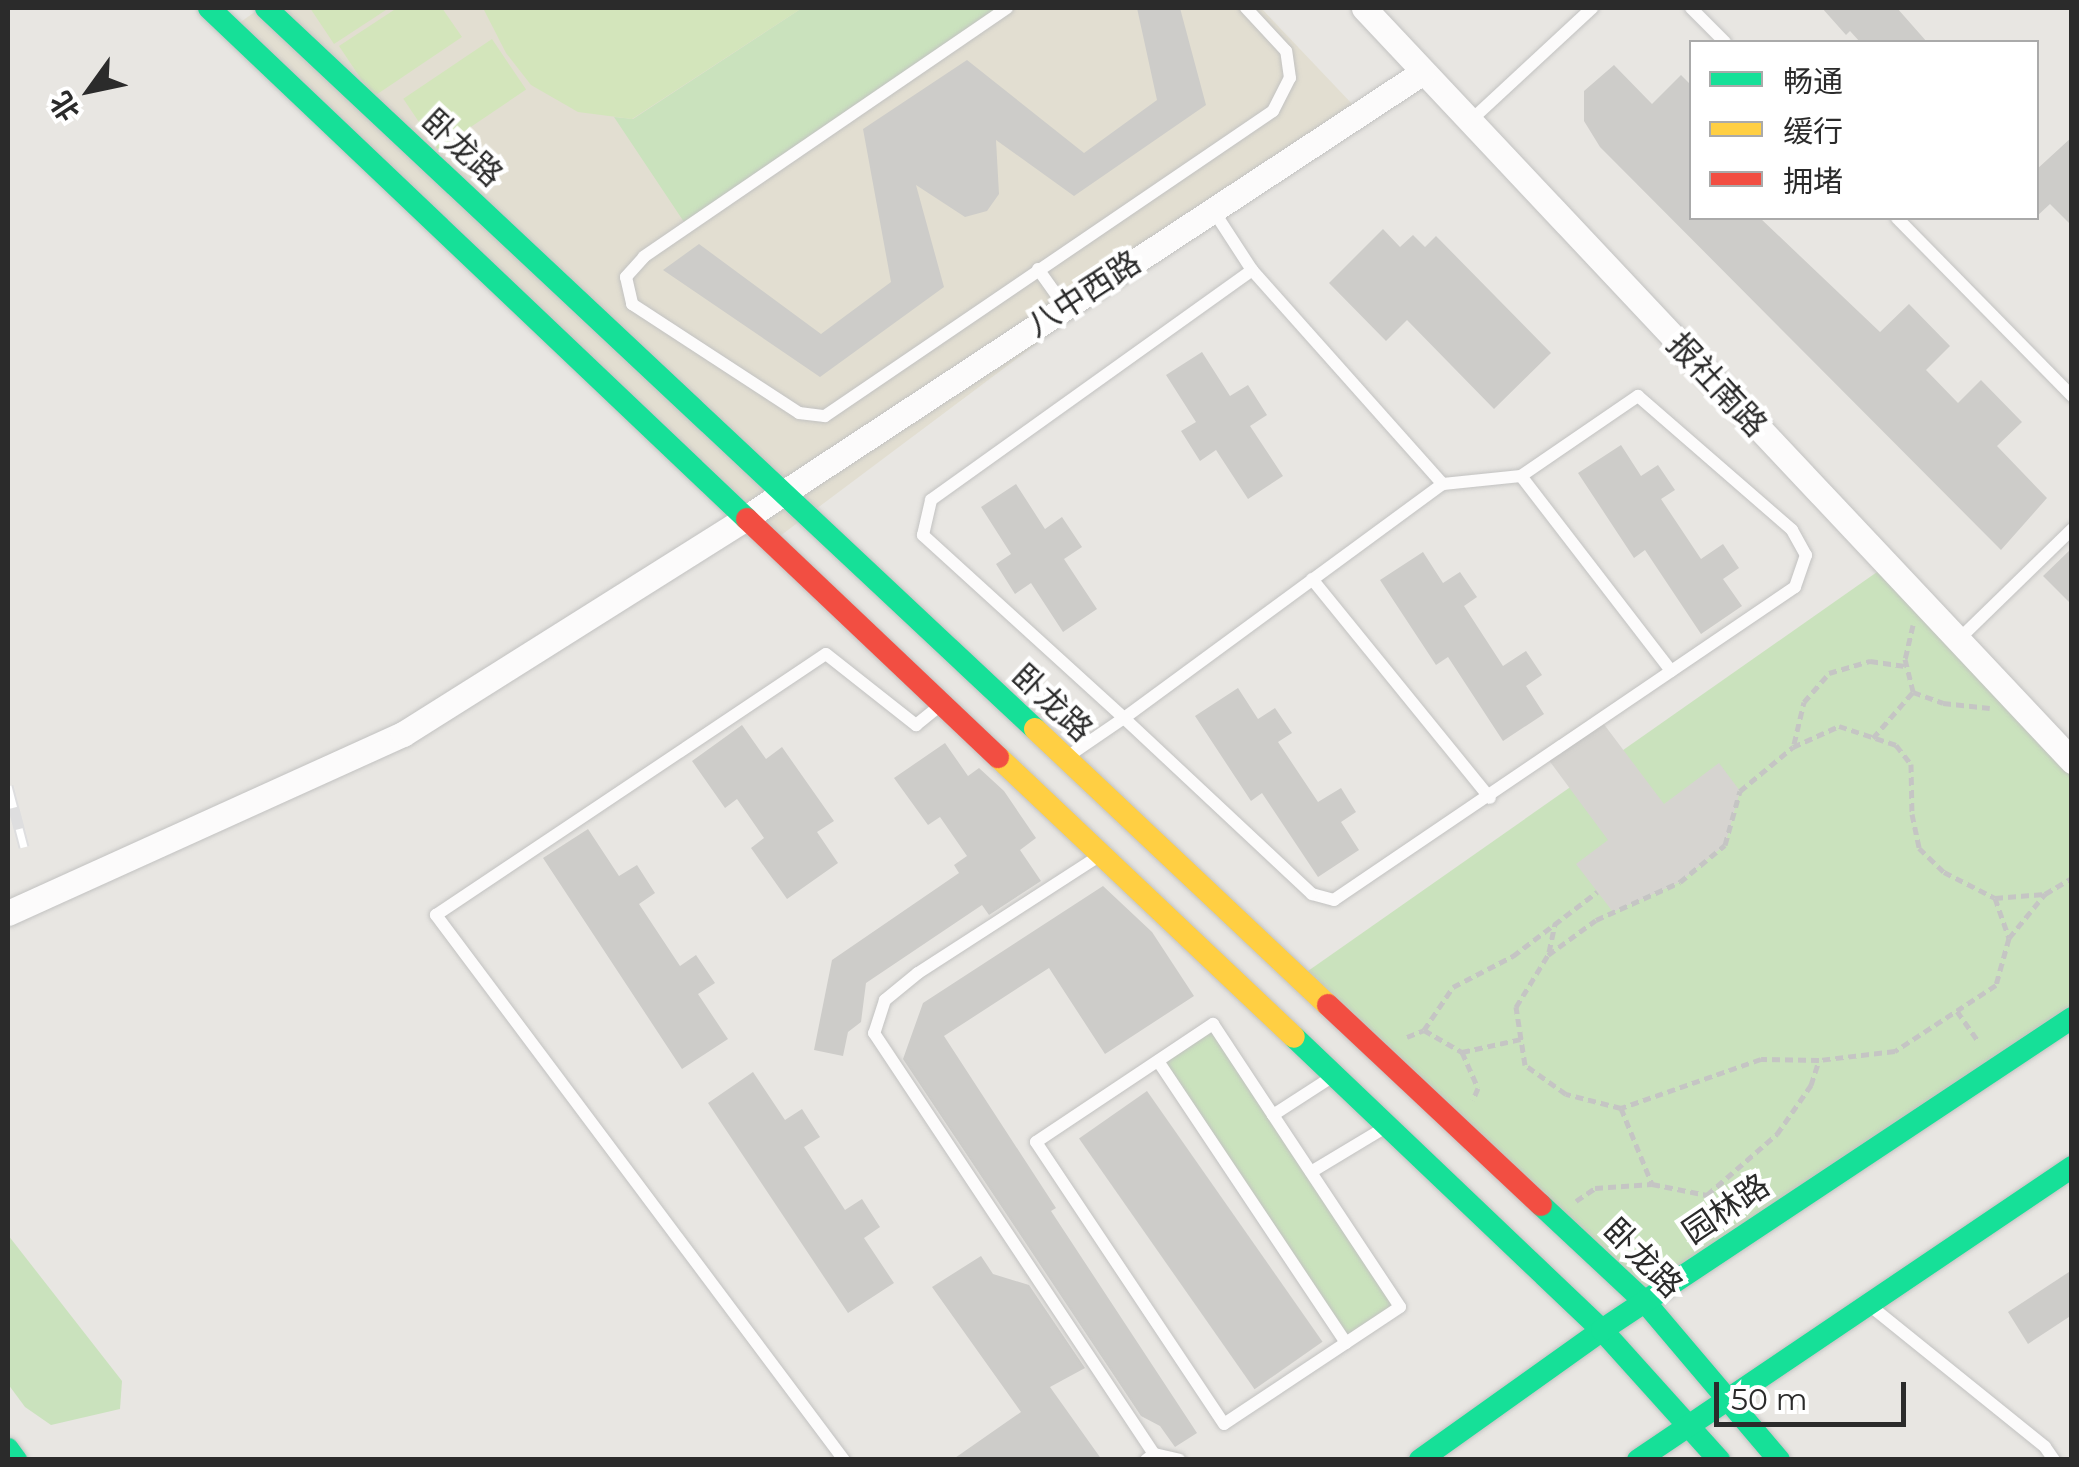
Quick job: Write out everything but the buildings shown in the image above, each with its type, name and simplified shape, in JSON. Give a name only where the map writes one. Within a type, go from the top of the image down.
[{"type":"main road","points":[[209,8],[1104,853],[1602,1330],[1719,1460]]},
{"type":"main road","name":"卧龙路","points":[[266,8],[1645,1302],[1778,1460]]},
{"type":"main road","name":"园林路","points":[[1420,1460],[1602,1330],[2072,1018]]},
{"type":"main road","points":[[1638,1460],[2072,1167]]},
{"type":"main road","points":[[8,1449],[16,1460]]},
{"type":"street","name":"报社南路","points":[[1364,8],[2072,761]]},
{"type":"street","name":"八中西路","points":[[8,913],[403,734],[747,518],[1423,72]]},
{"type":"lane","points":[[1006,8],[644,258],[626,276],[632,304],[799,413],[825,416],[1274,110],[1290,78],[1286,51],[1246,8]]},
{"type":"lane","points":[[1469,122],[1592,8]]},
{"type":"lane","points":[[1691,8],[1723,40]]},
{"type":"lane","points":[[1213,210],[1252,270],[1442,484]]},
{"type":"lane","points":[[1899,220],[2072,396]]},
{"type":"lane","points":[[1038,269],[1065,307]]},
{"type":"lane","points":[[1064,759],[1124,718],[1442,484],[1521,476],[1638,396],[1792,530],[1806,555],[1795,587],[1490,798],[1334,900],[1312,894],[1124,718],[922,536],[931,500],[1252,270]]},
{"type":"lane","points":[[1521,476],[1671,672]]},
{"type":"lane","points":[[1958,640],[2072,529]]},
{"type":"lane","points":[[1312,579],[1490,798]]},
{"type":"lane","points":[[844,1460],[436,915],[826,654],[916,725],[944,702]]},
{"type":"lane","points":[[1104,853],[918,973],[886,1000],[874,1033],[1150,1456],[1179,1460]]},
{"type":"lane","points":[[1213,1024],[1273,1116],[1400,1307],[1224,1424],[1036,1142],[1213,1024]]},
{"type":"lane","points":[[1158,1061],[1346,1343]]},
{"type":"lane","points":[[1273,1116],[1334,1075]]},
{"type":"lane","points":[[1310,1172],[1386,1126]]},
{"type":"lane","points":[[1867,1303],[2046,1447],[2054,1460]]},
{"type":"path","points":[[1913,692],[1907,666],[1918,598]]},
{"type":"path","points":[[1793,746],[1804,702],[1829,673],[1870,661],[1907,666]]},
{"type":"path","points":[[1913,692],[1978,710],[2018,704]]},
{"type":"path","points":[[1873,738],[1913,692]]},
{"type":"path","points":[[1548,956],[1596,920],[1680,882],[1725,845],[1740,791],[1793,746],[1839,726],[1896,745],[1911,764],[1912,814],[1919,848],[1944,872],[1995,898],[2045,894]]},
{"type":"path","points":[[1555,924],[1548,956],[1516,1008],[1525,1065],[1566,1094],[1621,1108],[1761,1059],[1819,1060],[1895,1051],[1996,985],[2009,938],[2045,894],[2072,878]]},
{"type":"path","points":[[1376,1050],[1424,1030],[1453,987],[1513,956],[1597,892]]},
{"type":"path","points":[[1995,898],[2009,938]]},
{"type":"path","points":[[1424,1030],[1462,1052],[1478,1088],[1462,1131]]},
{"type":"path","points":[[1462,1052],[1521,1040]]},
{"type":"path","points":[[1707,1195],[1777,1134],[1811,1085],[1819,1060]]},
{"type":"path","points":[[1621,1108],[1652,1184]]},
{"type":"path","points":[[1554,1217],[1595,1188],[1652,1184],[1707,1195],[1748,1234]]},
{"type":"shaded area","points":[[260,8],[1261,8],[1354,106],[772,542],[231,29]]},
{"type":"shaded area","points":[[1600,719],[1664,804],[1719,763],[1740,791],[1725,845],[1680,882],[1613,912],[1576,864],[1608,840],[1548,759]]},
{"type":"green space","points":[[310,8],[389,8],[334,44]]},
{"type":"green space","points":[[397,8],[442,8],[462,37],[373,97],[339,46]]},
{"type":"green space","points":[[483,8],[802,8],[632,119],[578,112],[531,85],[506,53]]},
{"type":"green space","points":[[802,8],[1007,8],[688,228],[614,117],[633,119]]},
{"type":"green space","points":[[492,39],[526,90],[437,149],[403,99]]},
{"type":"green space","points":[[1887,565],[2071,761],[2071,1018],[1645,1302],[1298,978]]},
{"type":"green space","points":[[1213,1024],[1398,1308],[1342,1344],[1158,1060]]},
{"type":"green space","points":[[8,1235],[122,1381],[120,1409],[51,1425],[25,1407],[8,1384]]},
{"type":"railway","points":[[8,786],[24,847]]},
{"type":"traffic: fast","points":[[209,8],[747,519]]},
{"type":"traffic: fast","points":[[266,8],[1035,729]]},
{"type":"traffic: fast","points":[[1420,1460],[1602,1330],[2072,1018]]},
{"type":"traffic: fast","points":[[1294,1037],[1602,1330],[1719,1460]]},
{"type":"traffic: fast","points":[[1638,1460],[2072,1167]]},
{"type":"traffic: fast","points":[[1541,1205],[1645,1302],[1779,1460]]},
{"type":"traffic: fast","points":[[8,1449],[16,1460]]},
{"type":"traffic: slow","points":[[1035,729],[1328,1005]]},
{"type":"traffic: slow","points":[[998,757],[1294,1037]]},
{"type":"traffic: jam","points":[[747,519],[998,757]]},
{"type":"traffic: jam","points":[[1328,1005],[1541,1205]]}]
